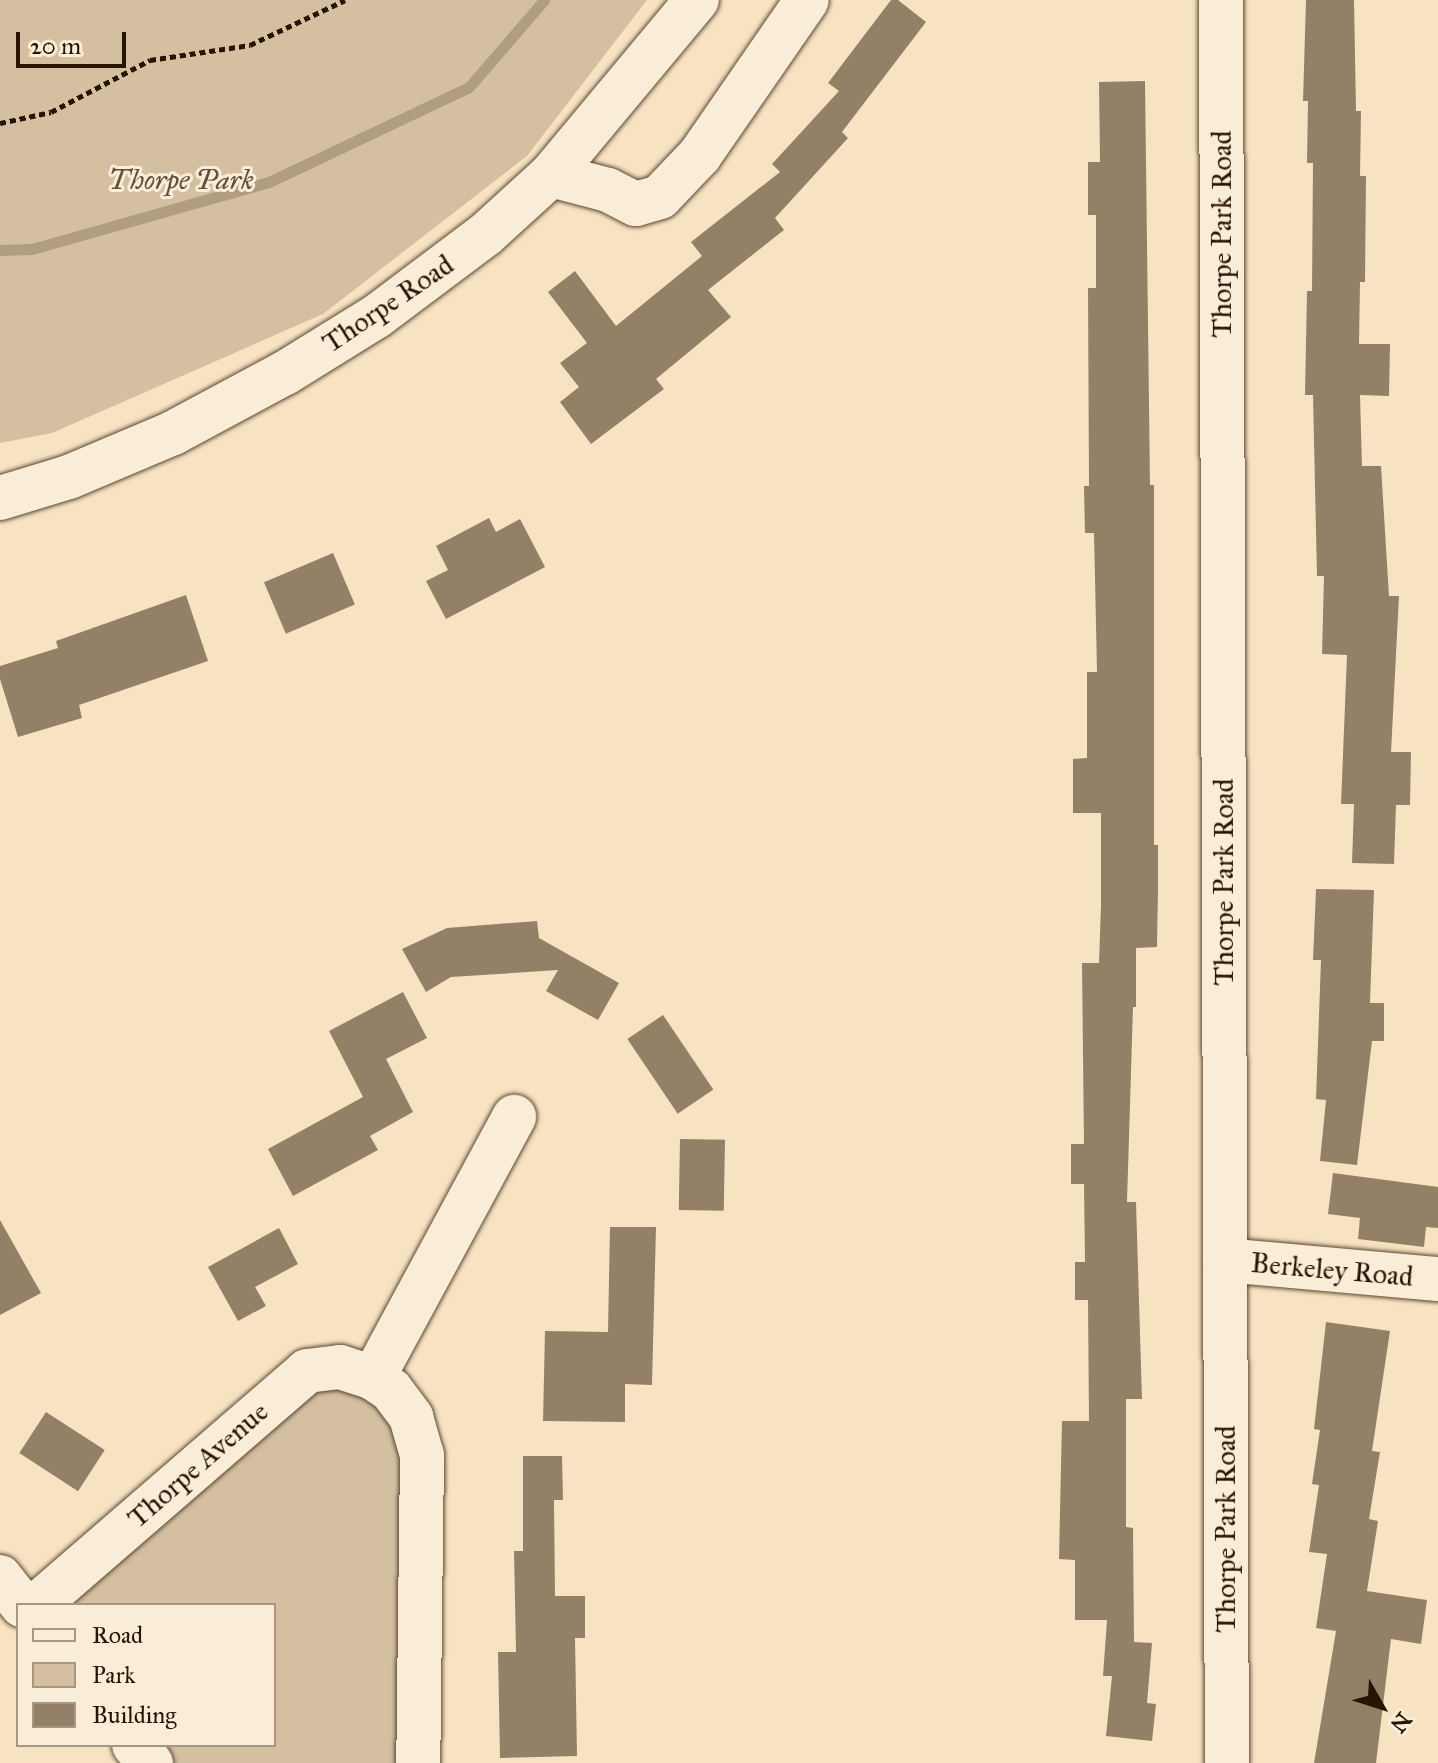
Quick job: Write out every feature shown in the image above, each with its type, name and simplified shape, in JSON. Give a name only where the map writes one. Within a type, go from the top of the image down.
[{"type":"street","name":"Thorpe Road","points":[[0,498],[69,477],[173,433],[285,373],[377,316],[445,267],[551,175],[697,0]]},
{"type":"street","points":[[551,175],[608,190],[636,204],[660,197],[700,155],[807,0]]},
{"type":"street","name":"Thorpe Park Road","points":[[1221,0],[1227,1763]]},
{"type":"street","points":[[373,1378],[514,1117]]},
{"type":"street","name":"Berkeley Road","points":[[1225,1260],[1438,1279]]},
{"type":"street","name":"Thorpe Avenue","points":[[39,1603],[307,1371],[340,1367],[373,1378],[391,1390],[411,1417],[422,1455],[418,1763]]},
{"type":"street","points":[[0,1577],[20,1603]]},
{"type":"street","points":[[136,1747],[151,1763]]},
{"type":"path","points":[[0,123],[51,112],[150,60],[250,45],[345,0]]},
{"type":"green space","name":"Thorpe Park","points":[[0,0],[647,0],[527,156],[323,314],[52,433],[0,443]]},
{"type":"green space","points":[[322,1388],[350,1389],[375,1397],[407,1449],[403,1763],[175,1763],[159,1747],[276,1747],[276,1603],[72,1603],[73,1599],[296,1398]]},
{"type":"building","points":[[891,0],[898,0],[926,22],[842,132],[848,138],[775,218],[784,230],[708,290],[731,317],[656,379],[664,389],[591,444],[560,402],[579,387],[560,363],[587,343],[548,292],[575,271],[616,326],[702,256],[691,242],[780,172],[772,164],[839,91],[828,83]]},
{"type":"building","points":[[1306,0],[1354,0],[1356,111],[1361,111],[1360,176],[1366,176],[1365,282],[1360,282],[1359,344],[1390,344],[1389,396],[1360,395],[1362,466],[1381,466],[1389,596],[1399,596],[1391,752],[1411,752],[1410,805],[1396,805],[1394,864],[1352,863],[1354,804],[1341,804],[1347,655],[1322,654],[1324,576],[1317,576],[1313,395],[1305,395],[1307,291],[1312,291],[1313,163],[1307,163],[1308,101],[1303,101]]},
{"type":"building","points":[[1145,81],[1150,485],[1154,485],[1154,845],[1158,845],[1158,888],[1157,947],[1136,948],[1136,1007],[1133,1007],[1127,1202],[1136,1202],[1142,1399],[1126,1399],[1126,1527],[1133,1528],[1134,1642],[1152,1643],[1147,1703],[1156,1704],[1152,1741],[1106,1736],[1112,1676],[1103,1676],[1107,1620],[1075,1620],[1075,1560],[1059,1559],[1062,1421],[1089,1421],[1088,1300],[1075,1300],[1075,1262],[1085,1262],[1084,1184],[1071,1184],[1071,1144],[1084,1144],[1082,963],[1099,963],[1101,905],[1101,813],[1073,813],[1073,759],[1087,758],[1087,672],[1097,672],[1094,533],[1085,533],[1084,486],[1089,486],[1088,288],[1096,288],[1096,215],[1088,215],[1088,162],[1100,162],[1099,82]]},
{"type":"building","points":[[489,518],[496,532],[520,519],[545,567],[446,619],[426,581],[448,570],[436,546]]},
{"type":"building","points":[[333,553],[355,605],[286,634],[264,582]]},
{"type":"building","points":[[186,595],[208,661],[79,705],[82,718],[18,737],[0,679],[0,666],[58,648],[56,641]]},
{"type":"building","points":[[1316,889],[1374,890],[1370,1003],[1384,1003],[1384,1041],[1372,1041],[1357,1165],[1320,1161],[1326,1100],[1316,1099],[1321,960],[1313,960]]},
{"type":"building","points":[[537,921],[539,938],[619,983],[598,1020],[546,991],[558,970],[451,977],[426,992],[402,949],[447,928]]},
{"type":"building","points":[[403,992],[427,1038],[386,1059],[413,1112],[370,1136],[378,1150],[293,1196],[268,1149],[363,1097],[329,1031]]},
{"type":"building","points":[[663,1015],[713,1090],[678,1114],[627,1039]]},
{"type":"building","points":[[680,1139],[725,1140],[724,1211],[679,1210]]},
{"type":"building","points":[[1333,1173],[1438,1187],[1438,1228],[1426,1227],[1424,1247],[1358,1239],[1360,1218],[1328,1214]]},
{"type":"building","points":[[0,1220],[41,1293],[0,1315]]},
{"type":"building","points":[[610,1227],[656,1227],[652,1385],[625,1384],[625,1422],[543,1421],[545,1331],[608,1332]]},
{"type":"building","points":[[279,1228],[298,1264],[255,1287],[266,1306],[238,1321],[208,1267]]},
{"type":"building","points":[[1326,1322],[1390,1331],[1372,1451],[1380,1452],[1369,1519],[1378,1521],[1367,1591],[1427,1600],[1421,1644],[1391,1639],[1376,1763],[1314,1763],[1336,1631],[1316,1628],[1327,1554],[1309,1552],[1319,1485],[1312,1484],[1320,1430],[1314,1429]]},
{"type":"building","points":[[46,1412],[105,1450],[78,1491],[19,1453]]},
{"type":"building","points":[[523,1456],[562,1456],[563,1500],[554,1500],[555,1596],[585,1596],[585,1638],[575,1638],[577,1756],[500,1758],[498,1652],[516,1652],[514,1551],[523,1551]]},
{"type":"waterway","points":[[0,250],[32,249],[269,182],[469,87],[544,0]]}]
